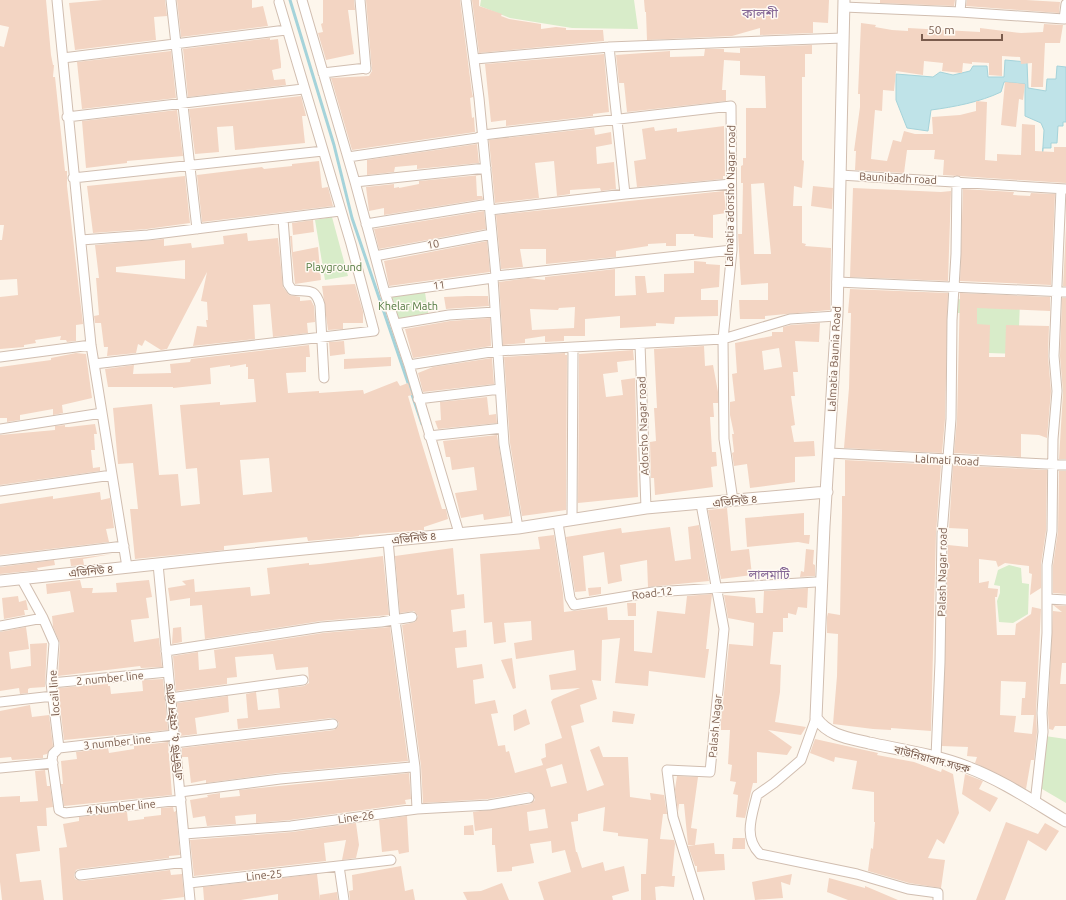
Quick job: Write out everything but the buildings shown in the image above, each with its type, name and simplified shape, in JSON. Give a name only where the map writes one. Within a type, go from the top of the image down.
[{"type":"street","points":[[57,0],[73,178],[81,240],[91,345],[127,567]]},
{"type":"street","points":[[171,0],[197,229]]},
{"type":"street","points":[[302,0],[355,182],[384,293],[409,365],[459,533]]},
{"type":"street","points":[[323,73],[366,68],[360,0]]},
{"type":"street","points":[[466,0],[475,59],[490,207],[497,351],[504,444],[518,528]]},
{"type":"street","points":[[960,12],[961,0]]},
{"type":"street","points":[[94,364],[374,331],[351,244],[303,89],[279,2]]},
{"type":"street","points":[[844,4],[1064,19],[1066,4]]},
{"type":"street","name":"Lalmatia Baunia Road","points":[[816,718],[836,316],[844,4]]},
{"type":"street","points":[[62,58],[286,30]]},
{"type":"street","points":[[475,59],[609,47],[843,38]]},
{"type":"street","points":[[609,47],[625,194]]},
{"type":"street","points":[[67,117],[303,89]]},
{"type":"street","name":"Lalmatia adorsho Nagar road","points":[[618,120],[731,106],[732,250],[723,339],[724,439],[733,501]]},
{"type":"street","points":[[348,157],[477,138],[483,134],[618,120]]},
{"type":"street","points":[[73,178],[323,151]]},
{"type":"street","points":[[355,182],[486,168]]},
{"type":"street","name":"Baunibadh road","points":[[840,175],[957,181],[1064,189]]},
{"type":"street","name":"Palash Nagar road","points":[[936,757],[940,662],[942,534],[951,419],[953,286],[956,254],[957,181]]},
{"type":"street","points":[[366,224],[490,207],[731,184]]},
{"type":"street","points":[[1035,803],[1043,732],[1042,713],[1048,599],[1048,565],[1052,531],[1053,465],[1057,391],[1054,356],[1062,292],[1064,189]]},
{"type":"street","points":[[81,240],[148,236],[340,211]]},
{"type":"street","points":[[283,219],[288,284],[292,290],[313,291],[317,295],[320,305],[324,378]]},
{"type":"street","name":"10","points":[[375,256],[492,234]]},
{"type":"street","name":"11","points":[[384,293],[494,277],[732,250]]},
{"type":"street","points":[[837,282],[1062,292]]},
{"type":"street","points":[[396,324],[448,315],[495,312]]},
{"type":"street","points":[[409,365],[497,351],[723,339],[790,319],[836,316]]},
{"type":"street","name":"Adorsho Nagar road","points":[[640,344],[646,508]]},
{"type":"street","points":[[0,357],[91,345]]},
{"type":"street","points":[[572,520],[573,348]]},
{"type":"street","points":[[418,399],[500,389]]},
{"type":"street","points":[[0,429],[102,413]]},
{"type":"street","points":[[429,436],[503,428]]},
{"type":"street","name":"Lalmati Road","points":[[829,453],[1066,465]]},
{"type":"street","points":[[0,491],[112,475]]},
{"type":"street","name":"এভিনিউ ৪","points":[[0,581],[388,540],[518,528],[558,523],[646,508],[827,492]]},
{"type":"street","name":"Palash Nagar","points":[[699,900],[673,817],[667,770],[710,772],[724,629],[701,504]]},
{"type":"street","name":"Road-12","points":[[558,523],[570,598],[574,605],[653,592],[816,582]]},
{"type":"street","points":[[388,540],[395,620],[415,767],[417,809]]},
{"type":"street","points":[[0,561],[124,546]]},
{"type":"street","name":"এভিনিউ ৫, মেইন রোড","points":[[158,564],[190,900]]},
{"type":"street","name":"locail line","points":[[21,578],[43,618],[54,643],[51,683],[59,748],[54,754],[53,763]]},
{"type":"street","points":[[1048,599],[1066,600]]},
{"type":"street","points":[[166,651],[322,627],[412,617]]},
{"type":"street","points":[[0,626],[43,618]]},
{"type":"street","name":"2 number line","points":[[51,683],[168,672]]},
{"type":"street","points":[[170,698],[303,680]]},
{"type":"street","points":[[0,702],[53,696]]},
{"type":"street","points":[[816,718],[801,760],[757,795],[749,831],[754,848],[760,854],[857,874],[908,889],[938,893],[938,900]]},
{"type":"street","name":"বাউনিয়াবাদ সড়ক","points":[[816,718],[826,729],[841,736],[936,757],[967,767],[1066,821]]},
{"type":"street","name":"3 number line","points":[[59,748],[333,724]]},
{"type":"street","points":[[0,768],[53,763]]},
{"type":"street","name":"4 Number line","points":[[53,763],[61,812],[64,814],[280,779],[411,767]]},
{"type":"street","name":"Line-26","points":[[184,834],[291,826],[417,809],[489,805],[529,798]]},
{"type":"street","name":"Line-25","points":[[189,883],[391,860]]},
{"type":"street","points":[[80,875],[186,862]]},
{"type":"street","points":[[339,866],[344,900]]},
{"type":"green space","points":[[481,0],[634,0],[638,29],[572,28],[510,18],[480,6]]},
{"type":"green space","name":"Playground","points":[[332,217],[348,276],[325,280],[315,220]]},
{"type":"green space","name":"Khelar Math","points":[[425,292],[428,313],[399,319],[389,296]]},
{"type":"green space","points":[[954,299],[1020,301],[1018,354],[960,352],[961,313],[953,313]]},
{"type":"green space","points":[[1009,565],[1021,568],[1022,583],[1029,584],[1028,614],[1013,623],[999,622],[997,601],[1000,593],[1000,586],[994,585],[998,570]]},
{"type":"green space","points":[[1045,736],[1066,739],[1066,803],[1037,786]]},
{"type":"water","points":[[1005,60],[1027,62],[1028,88],[1046,91],[1047,79],[1056,79],[1057,66],[1066,67],[1066,122],[1063,122],[1063,126],[1058,126],[1057,143],[1051,143],[1051,148],[1043,148],[1042,161],[1044,130],[1041,123],[1025,116],[1025,84],[1004,82],[1001,92],[993,96],[967,104],[931,110],[928,131],[907,128],[896,100],[896,74],[933,77],[940,72],[953,75],[970,71],[973,66],[987,66],[988,77],[1004,77]]},
{"type":"waterway","points":[[290,0],[334,145],[352,218],[422,424]]},
{"type":"district","name":"কালশী","points":[[760,13]]},
{"type":"district","name":"লালমাটি","points":[[769,574]]}]
